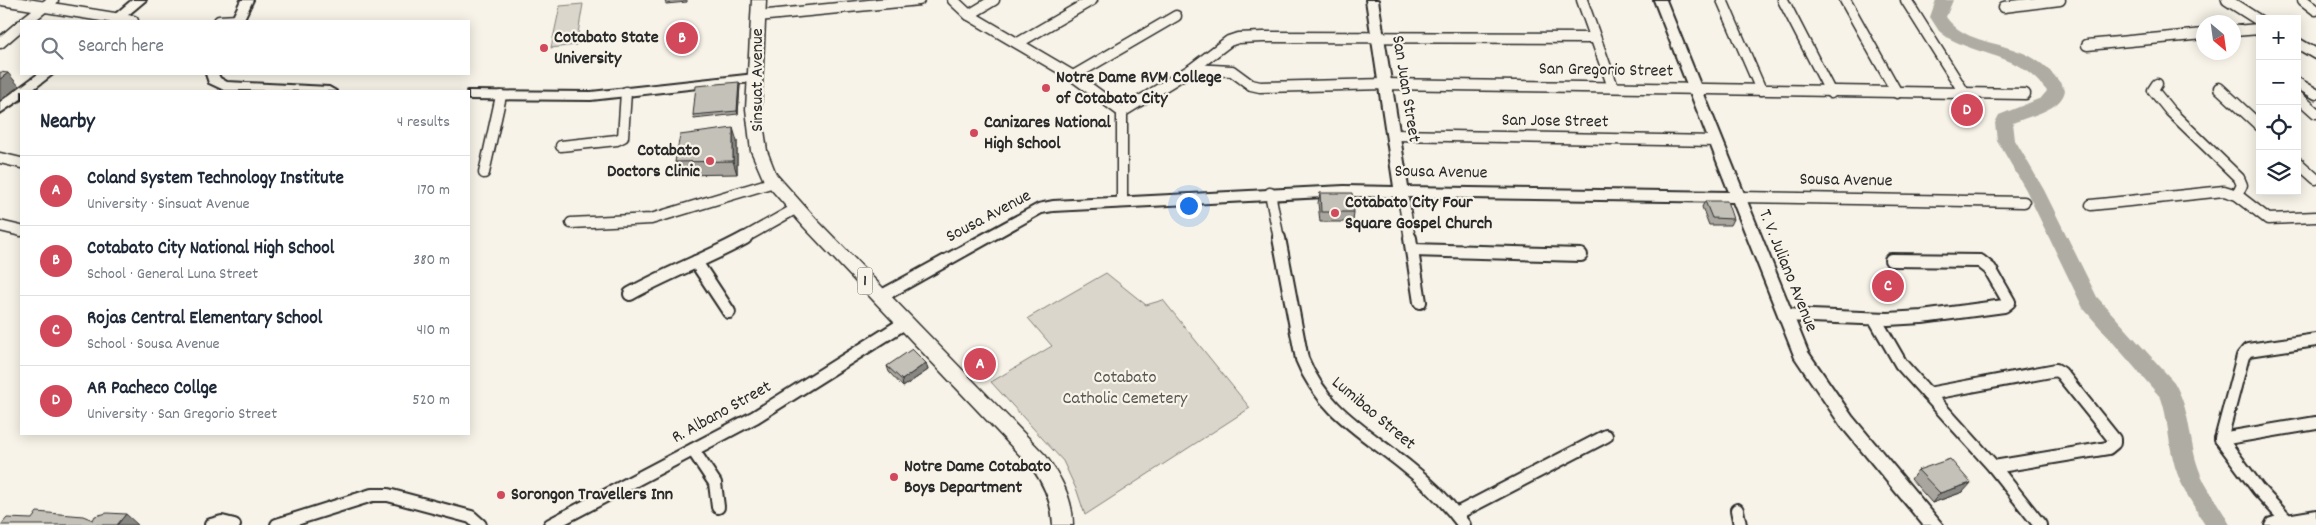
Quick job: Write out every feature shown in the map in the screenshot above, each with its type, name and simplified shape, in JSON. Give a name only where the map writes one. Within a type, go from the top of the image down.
[{"type":"main road","name":"Sinsuat Avenue","points":[[759,8],[754,115],[758,144],[767,171],[797,208],[880,297],[1039,462],[1053,482],[1060,501],[1063,525]]},
{"type":"street","points":[[2,0],[115,20],[140,0]]},
{"type":"street","points":[[27,20],[52,0]]},
{"type":"street","points":[[237,20],[247,0]]},
{"type":"street","points":[[759,8],[919,0]]},
{"type":"street","points":[[953,0],[968,15],[1073,76],[1122,112]]},
{"type":"street","points":[[968,15],[994,0]]},
{"type":"street","points":[[1018,43],[1092,0]]},
{"type":"street","name":"San Juan Street","points":[[1372,0],[1420,302]]},
{"type":"street","points":[[1582,0],[1613,87]]},
{"type":"street","name":"T. V. Juliano Avenue","points":[[1660,0],[1801,354],[1822,388],[1934,525]]},
{"type":"street","points":[[1722,0],[1761,90]]},
{"type":"street","points":[[1783,0],[1831,93]]},
{"type":"street","points":[[1845,0],[1897,93]]},
{"type":"street","points":[[1906,0],[1965,94]]},
{"type":"street","points":[[2004,6],[2060,0]]},
{"type":"street","points":[[2227,0],[2256,18]]},
{"type":"street","points":[[2303,0],[2316,10]]},
{"type":"street","points":[[1073,76],[1176,16]]},
{"type":"street","points":[[0,43],[20,27]]},
{"type":"street","points":[[2241,30],[2256,29]]},
{"type":"street","points":[[2087,46],[2196,35]]},
{"type":"street","points":[[1122,112],[1192,69],[1219,46],[1238,38],[1594,38]]},
{"type":"street","points":[[2301,46],[2316,54]]},
{"type":"street","name":"San Gregorio Street","points":[[1192,69],[1232,71],[1251,85],[1260,87],[1385,84],[1613,87],[1831,93],[2025,94]]},
{"type":"street","points":[[25,90],[45,75]]},
{"type":"street","points":[[213,75],[217,83],[230,86],[309,90]]},
{"type":"street","points":[[470,95],[591,96],[755,78]]},
{"type":"street","points":[[2157,84],[2153,90],[2170,111],[2239,178],[2242,185],[2237,195]]},
{"type":"street","points":[[2301,85],[2316,94]]},
{"type":"street","points":[[2219,88],[2256,122]]},
{"type":"street","points":[[562,146],[616,140],[623,137],[626,92]]},
{"type":"street","points":[[0,109],[20,94]]},
{"type":"street","points":[[484,173],[501,96]]},
{"type":"street","points":[[2301,100],[2316,113]]},
{"type":"street","points":[[1122,112],[1122,202]]},
{"type":"street","name":"San Jose Street","points":[[1394,136],[1715,140]]},
{"type":"street","points":[[0,158],[20,163]]},
{"type":"street","points":[[2301,166],[2316,179]]},
{"type":"street","points":[[571,223],[651,219],[774,182]]},
{"type":"street","points":[[2091,205],[2224,190],[2237,195],[2268,219],[2316,217]]},
{"type":"street","name":"Sousa Avenue","points":[[880,297],[1038,210],[1053,206],[1270,194],[1402,191],[2024,202]]},
{"type":"street","name":"Lumibao Street","points":[[1270,194],[1302,359],[1311,382],[1330,405],[1426,482],[1464,525]]},
{"type":"street","points":[[630,294],[664,275],[714,255],[797,208]]},
{"type":"street","points":[[0,226],[20,231]]},
{"type":"street","points":[[1412,250],[1581,254]]},
{"type":"street","points":[[1784,315],[1875,319],[1922,317],[2004,306],[2009,302],[1990,269],[1980,261],[1891,260]]},
{"type":"street","points":[[696,262],[729,312]]},
{"type":"street","points":[[1875,319],[1901,364],[1994,467],[2040,525]]},
{"type":"street","name":"R. Albano Street","points":[[550,525],[755,417],[906,322]]},
{"type":"street","points":[[2221,439],[2243,356],[2248,350],[2316,340]]},
{"type":"street","points":[[1928,394],[2056,370],[2061,373],[2114,439],[2114,443],[2108,448],[1994,467]]},
{"type":"street","points":[[2221,439],[2316,423]]},
{"type":"street","points":[[1456,514],[1606,436]]},
{"type":"street","points":[[2221,439],[2285,524],[2316,518]]},
{"type":"street","points":[[693,450],[717,486],[719,495],[718,507]]},
{"type":"street","points":[[277,525],[372,496],[388,495],[471,517],[480,525]]},
{"type":"street","points":[[1737,510],[1740,525]]},
{"type":"street","points":[[211,525],[222,522],[234,525]]},
{"type":"green space","points":[[583,4],[576,45],[551,48],[560,6]]},
{"type":"green space","name":"Cotabato Catholic Cemetery","points":[[1106,273],[1146,305],[1163,300],[1250,408],[1085,515],[1077,491],[1063,461],[991,382],[1052,346],[1028,318]]},
{"type":"building","points":[[0,72],[8,73],[0,79]]},
{"type":"building","points":[[739,82],[737,111],[693,115],[696,86]]},
{"type":"building","points":[[733,128],[733,161],[675,162],[680,135]]},
{"type":"building","points":[[1320,193],[1352,193],[1354,212],[1321,212]]},
{"type":"building","points":[[1705,201],[1727,201],[1733,219],[1712,218]]},
{"type":"building","points":[[912,349],[926,363],[902,380],[887,366]]},
{"type":"building","points":[[1950,459],[1971,483],[1940,493],[1918,470]]},
{"type":"building","points":[[37,512],[83,516],[93,520],[95,516],[107,513],[126,514],[117,525],[1,525],[7,518],[32,519]]},
{"type":"waterway","points":[[1945,0],[1942,3],[1938,17],[1954,35],[2022,59],[2040,72],[2056,90],[2055,96],[2047,102],[2005,119],[2006,140],[2035,190],[2090,302],[2166,388],[2171,397],[2177,414],[2186,468],[2218,525]]},
{"type":"place","name":"Cotabato City National High School","points":[[682,38]]},
{"type":"place","name":"Cotabato State University","points":[[544,48]]},
{"type":"place","name":"Notre Dame RVM College of Cotabato City","points":[[1046,88]]},
{"type":"place","name":"AR Pacheco Collge","points":[[1967,110]]},
{"type":"place","name":"Canizares National High School","points":[[974,133]]},
{"type":"place","name":"Cotabato Doctors Clinic","points":[[710,161]]},
{"type":"place","name":"Cotabato City Four Square Gospel Church","points":[[1335,213]]},
{"type":"place","name":"Rojas Central Elementary School","points":[[1888,286]]},
{"type":"place","name":"Coland System Technology Institute","points":[[980,364]]},
{"type":"place","name":"Notre Dame Cotabato Boys Department","points":[[894,477]]},
{"type":"place","name":"Sorongon Travellers Inn","points":[[501,495]]}]
